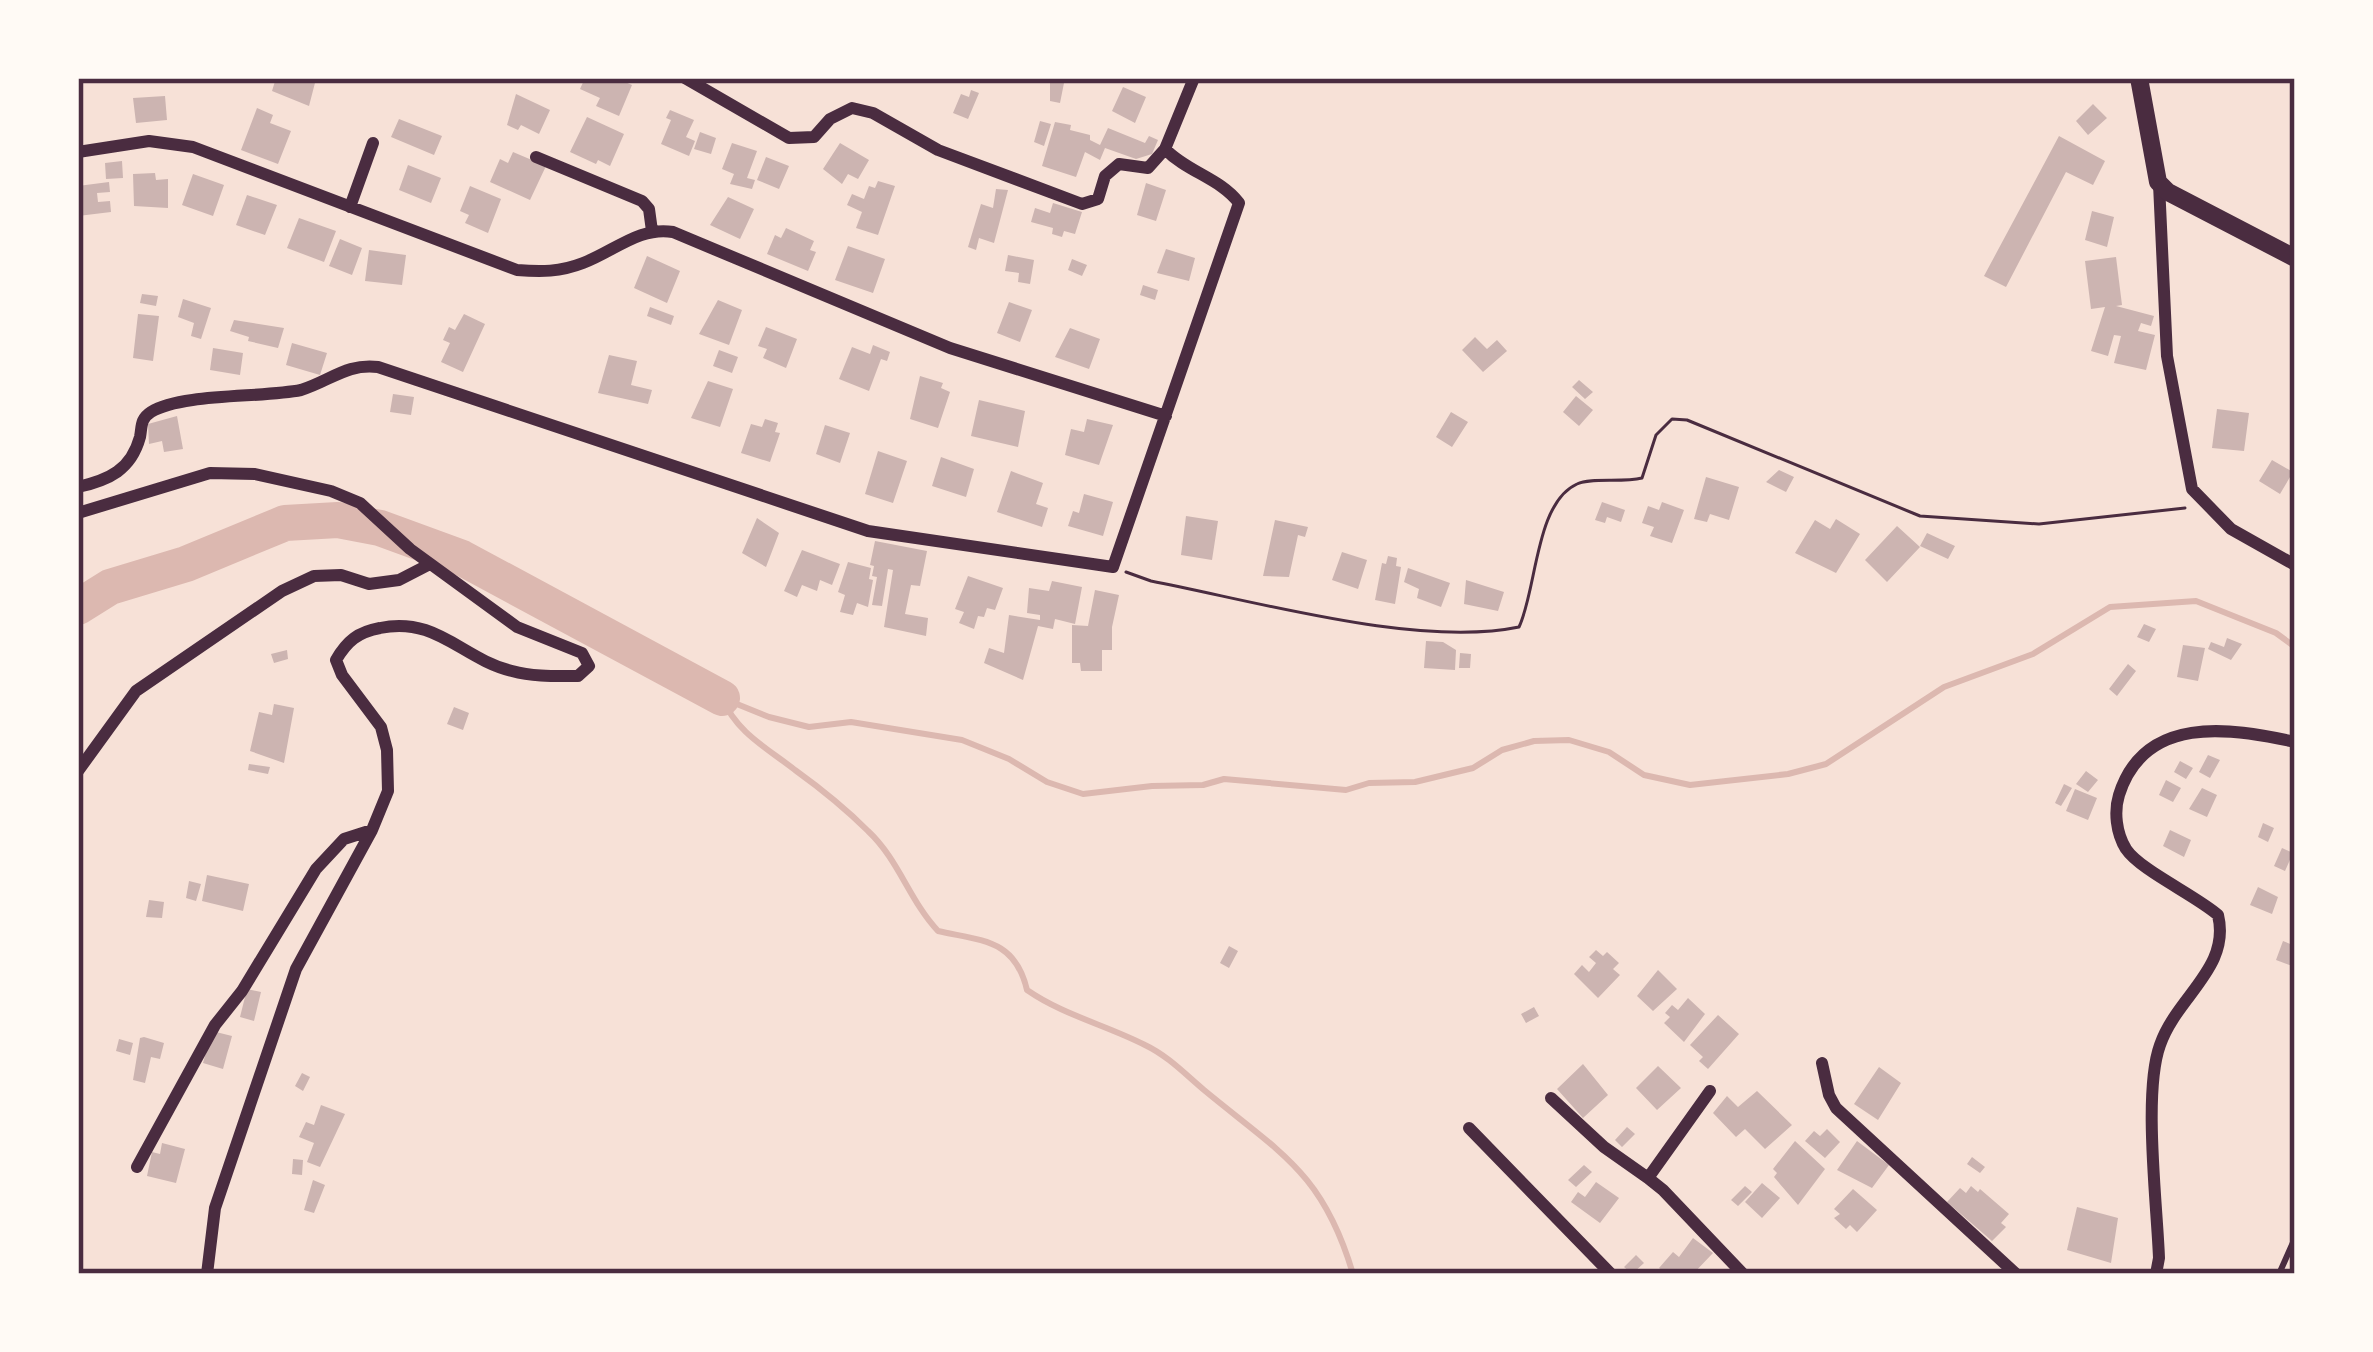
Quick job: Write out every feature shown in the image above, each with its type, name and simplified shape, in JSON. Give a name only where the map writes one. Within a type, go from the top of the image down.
[{"type":"main road","points":[[2139,78],[2158,182],[2168,192],[2295,258]]},
{"type":"street","points":[[686,78],[789,138],[814,136],[830,119],[852,109],[873,113],[938,150],[1082,204],[1098,199],[1105,176],[1119,164],[1148,168],[1165,149],[1194,78]]},
{"type":"street","points":[[78,152],[149,141],[193,147],[517,270],[550,273],[584,263],[652,231],[673,232],[950,348],[1166,416]]},
{"type":"street","points":[[350,207],[373,143]]},
{"type":"street","points":[[78,487],[105,481],[127,466],[139,442],[143,419],[152,411],[301,390],[351,365],[362,365],[868,531],[1113,567],[1239,203],[1229,189],[1179,164],[1165,149]]},
{"type":"street","points":[[536,157],[647,204],[652,231]]},
{"type":"street","points":[[2158,182],[2167,356],[2192,489],[2231,529],[2295,566]]},
{"type":"street","points":[[78,512],[210,473],[255,474],[297,482],[360,503],[410,549],[517,627],[582,653],[590,666],[578,676],[508,671],[423,626],[367,631],[347,641],[335,660],[381,727],[388,791],[372,830],[296,969],[215,1208],[207,1274]]},
{"type":"street","points":[[78,771],[136,692],[282,591],[314,577],[340,575],[369,584],[399,580],[430,564]]},
{"type":"street","points":[[2156,1274],[2152,1073],[2161,1041],[2181,1004],[2219,953],[2223,936],[2218,915],[2126,850],[2114,811],[2126,771],[2161,740],[2202,730],[2295,742]]},
{"type":"street","points":[[137,1167],[215,1025],[242,991],[316,868],[344,838],[372,830]]},
{"type":"street","points":[[1822,1063],[1837,1108],[2016,1274]]},
{"type":"street","points":[[1648,1178],[1710,1091]]},
{"type":"street","points":[[1551,1098],[1604,1147],[1648,1178],[1743,1274]]},
{"type":"street","points":[[1469,1128],[1611,1274]]},
{"type":"lane","points":[[2279,1274],[2295,1238]]},
{"type":"path","points":[[1113,567],[1151,581],[1384,626],[1491,633],[1519,627],[1554,501],[1580,482],[1621,483],[1642,478],[1656,435],[1672,419],[1687,420],[1920,516],[2039,524],[2206,506]]},
{"type":"building","points":[[276,78],[316,79],[309,106],[272,91]]},
{"type":"building","points":[[585,78],[616,78],[632,85],[619,116],[596,106],[600,98],[580,89]]},
{"type":"building","points":[[1050,78],[1065,78],[1060,103],[1050,101]]},
{"type":"building","points":[[1123,87],[1146,97],[1135,123],[1112,111]]},
{"type":"building","points":[[971,90],[979,93],[968,119],[953,113],[961,94],[969,97]]},
{"type":"building","points":[[516,94],[550,110],[539,134],[521,125],[518,130],[507,125]]},
{"type":"building","points":[[165,96],[167,120],[136,123],[133,98]]},
{"type":"building","points":[[2093,104],[2107,118],[2088,135],[2076,121]]},
{"type":"building","points":[[257,108],[273,115],[270,123],[291,131],[278,164],[241,150]]},
{"type":"building","points":[[670,110],[694,120],[686,137],[695,141],[689,156],[661,144]]},
{"type":"building","points":[[587,117],[624,134],[610,166],[570,152]]},
{"type":"building","points":[[399,119],[442,136],[434,155],[391,137]]},
{"type":"building","points":[[1040,121],[1051,124],[1044,146],[1034,142]]},
{"type":"building","points":[[1055,122],[1071,125],[1070,130],[1090,135],[1100,145],[1108,128],[1145,143],[1149,136],[1158,140],[1152,154],[1136,159],[1105,148],[1100,160],[1085,152],[1076,177],[1042,166]]},
{"type":"building","points":[[700,132],[716,138],[711,154],[694,149]]},
{"type":"building","points":[[2059,136],[2105,161],[2093,185],[2066,172],[2006,287],[1984,276]]},
{"type":"building","points":[[732,143],[757,151],[747,178],[755,180],[752,189],[730,184],[734,174],[722,169]]},
{"type":"building","points":[[840,143],[869,160],[858,179],[848,174],[842,184],[823,169]]},
{"type":"building","points":[[513,152],[546,166],[530,200],[490,182],[500,159],[508,163]]},
{"type":"building","points":[[766,157],[789,166],[779,189],[757,180]]},
{"type":"building","points":[[122,161],[123,178],[106,179],[105,163]]},
{"type":"building","points":[[408,165],[441,178],[431,203],[399,190]]},
{"type":"building","points":[[155,173],[156,180],[168,179],[168,208],[134,206],[133,174]]},
{"type":"building","points":[[193,174],[224,185],[213,216],[182,205]]},
{"type":"building","points":[[878,181],[895,186],[878,235],[856,228],[862,212],[847,205],[852,194],[864,199],[869,186],[875,188]]},
{"type":"building","points":[[109,182],[110,192],[97,193],[98,202],[110,201],[111,212],[78,216],[78,186]]},
{"type":"building","points":[[1146,183],[1166,190],[1156,221],[1137,215]]},
{"type":"building","points":[[470,186],[501,199],[488,233],[465,223],[469,215],[460,211]]},
{"type":"building","points":[[996,189],[1008,190],[994,243],[979,238],[976,250],[968,247],[981,204],[993,208]]},
{"type":"building","points":[[247,195],[277,205],[265,235],[236,225]]},
{"type":"building","points":[[728,197],[754,209],[740,239],[710,225]]},
{"type":"building","points":[[1053,203],[1082,212],[1075,234],[1064,231],[1062,237],[1052,234],[1053,228],[1031,222],[1035,208],[1050,213]]},
{"type":"building","points":[[2092,211],[2114,217],[2107,247],[2085,240]]},
{"type":"building","points":[[299,218],[336,231],[324,262],[287,248]]},
{"type":"building","points":[[786,228],[814,241],[810,250],[816,252],[808,271],[767,254],[775,235],[781,238]]},
{"type":"building","points":[[340,239],[362,248],[352,275],[329,266]]},
{"type":"building","points":[[848,246],[885,259],[873,293],[835,280]]},
{"type":"building","points":[[1166,249],[1195,258],[1189,281],[1157,273]]},
{"type":"building","points":[[369,250],[406,255],[402,285],[365,281]]},
{"type":"building","points":[[1008,255],[1034,260],[1030,284],[1018,282],[1019,273],[1005,271]]},
{"type":"building","points":[[647,256],[680,271],[667,303],[634,288]]},
{"type":"building","points":[[2116,257],[2122,305],[2116,306],[2154,316],[2151,326],[2141,323],[2138,331],[2155,335],[2146,370],[2114,363],[2121,336],[2114,335],[2108,356],[2091,351],[2105,307],[2091,309],[2085,261]]},
{"type":"building","points":[[1072,259],[1087,265],[1082,276],[1068,270]]},
{"type":"building","points":[[1143,285],[1158,290],[1155,300],[1140,295]]},
{"type":"building","points":[[142,294],[158,296],[156,306],[140,303]]},
{"type":"building","points":[[183,299],[211,308],[201,339],[191,336],[194,323],[178,317]]},
{"type":"building","points":[[718,300],[742,310],[729,345],[699,334]]},
{"type":"building","points":[[1009,302],[1032,310],[1020,342],[997,333]]},
{"type":"building","points":[[650,307],[674,316],[671,325],[647,316]]},
{"type":"building","points":[[138,314],[159,316],[153,361],[133,358]]},
{"type":"building","points":[[464,314],[485,324],[463,372],[441,362],[450,343],[443,340],[449,327],[455,330]]},
{"type":"building","points":[[234,320],[284,328],[278,348],[230,331]]},
{"type":"building","points":[[766,327],[797,339],[786,368],[763,358],[767,349],[758,346]]},
{"type":"building","points":[[1070,328],[1100,339],[1089,369],[1055,357]]},
{"type":"building","points":[[1475,337],[1487,349],[1497,340],[1507,351],[1483,372],[1462,350]]},
{"type":"building","points":[[292,343],[327,353],[320,375],[286,365]]},
{"type":"building","points":[[873,345],[890,352],[887,361],[881,359],[869,391],[839,379],[852,347],[870,354]]},
{"type":"building","points":[[213,348],[243,353],[240,375],[210,370]]},
{"type":"building","points":[[719,350],[738,357],[732,373],[713,366]]},
{"type":"building","points":[[609,355],[637,361],[631,385],[652,390],[648,404],[598,393]]},
{"type":"building","points":[[920,376],[943,383],[941,388],[950,392],[938,428],[910,419]]},
{"type":"building","points":[[1579,380],[1593,392],[1585,399],[1572,387]]},
{"type":"building","points":[[708,381],[733,389],[720,427],[691,418]]},
{"type":"building","points":[[393,394],[414,397],[411,415],[390,412]]},
{"type":"building","points":[[1576,396],[1593,410],[1579,426],[1563,412]]},
{"type":"building","points":[[979,400],[1025,411],[1018,447],[971,436]]},
{"type":"building","points":[[2217,409],[2249,413],[2244,451],[2212,448]]},
{"type":"building","points":[[1451,412],[1468,422],[1452,447],[1436,437]]},
{"type":"building","points":[[177,416],[183,449],[164,452],[162,441],[149,444],[148,424]]},
{"type":"building","points":[[765,419],[778,423],[775,432],[780,433],[770,462],[741,453],[751,424],[762,427]]},
{"type":"building","points":[[1087,419],[1113,425],[1099,465],[1065,455],[1071,429],[1084,432]]},
{"type":"building","points":[[825,425],[850,433],[840,463],[816,454]]},
{"type":"building","points":[[878,451],[907,461],[893,503],[865,494]]},
{"type":"building","points":[[941,457],[974,469],[966,497],[932,486]]},
{"type":"building","points":[[2272,460],[2293,472],[2280,494],[2259,481]]},
{"type":"building","points":[[1779,470],[1794,477],[1786,492],[1766,482]]},
{"type":"building","points":[[1011,471],[1043,483],[1036,504],[1048,508],[1042,527],[997,512]]},
{"type":"building","points":[[1706,477],[1739,487],[1729,520],[1710,514],[1707,522],[1694,519]]},
{"type":"building","points":[[1084,494],[1113,502],[1103,536],[1068,526],[1073,511],[1079,513]]},
{"type":"building","points":[[1602,502],[1625,510],[1621,522],[1607,517],[1605,523],[1595,520]]},
{"type":"building","points":[[1662,502],[1684,510],[1672,543],[1650,536],[1654,527],[1642,523],[1648,506],[1659,510]]},
{"type":"building","points":[[1186,516],[1218,521],[1212,560],[1181,555]]},
{"type":"building","points":[[757,518],[779,533],[766,567],[742,553]]},
{"type":"building","points":[[1836,519],[1860,534],[1836,573],[1795,553],[1815,520],[1830,529]]},
{"type":"building","points":[[1275,520],[1308,527],[1305,537],[1298,535],[1289,577],[1263,576]]},
{"type":"building","points":[[1897,526],[1920,547],[1887,582],[1865,560]]},
{"type":"building","points":[[1927,533],[1955,546],[1948,559],[1920,546]]},
{"type":"building","points":[[875,541],[927,551],[920,586],[911,585],[905,614],[928,618],[926,636],[884,627],[893,570],[888,569],[882,606],[872,605],[877,577],[872,576],[874,566],[870,565]]},
{"type":"building","points":[[802,550],[840,564],[832,585],[820,580],[817,591],[802,585],[797,597],[784,591]]},
{"type":"building","points":[[1342,552],[1367,560],[1358,589],[1332,580]]},
{"type":"building","points":[[1388,556],[1397,558],[1396,566],[1401,567],[1395,604],[1375,600],[1382,563],[1386,564]]},
{"type":"building","points":[[848,562],[871,568],[869,579],[873,580],[868,607],[857,603],[853,615],[840,612],[845,595],[838,592]]},
{"type":"building","points":[[1408,568],[1450,583],[1441,607],[1417,598],[1419,589],[1404,582]]},
{"type":"building","points":[[968,576],[1003,588],[995,610],[987,608],[984,617],[978,616],[974,629],[959,623],[964,612],[955,609]]},
{"type":"building","points":[[1466,580],[1504,592],[1498,611],[1464,604]]},
{"type":"building","points":[[1052,581],[1082,587],[1075,624],[1055,619],[1053,629],[1038,626],[1023,680],[984,663],[989,648],[1004,653],[1009,615],[1040,620],[1040,615],[1027,613],[1029,588],[1049,591]]},
{"type":"building","points":[[1095,590],[1119,595],[1112,650],[1102,650],[1102,671],[1081,671],[1080,663],[1072,663],[1072,625],[1088,626]]},
{"type":"building","points":[[2144,624],[2156,629],[2149,642],[2137,637]]},
{"type":"building","points":[[2227,638],[2242,644],[2231,660],[2208,649],[2211,642],[2224,647]]},
{"type":"building","points":[[1426,641],[1443,642],[1456,650],[1455,670],[1424,668]]},
{"type":"building","points":[[2183,645],[2205,648],[2198,681],[2177,677]]},
{"type":"building","points":[[287,650],[288,659],[274,663],[271,654]]},
{"type":"building","points":[[1460,653],[1471,654],[1470,668],[1459,668]]},
{"type":"building","points":[[2128,664],[2136,671],[2117,696],[2109,689]]},
{"type":"building","points":[[274,704],[294,708],[284,763],[250,751],[259,712],[272,715]]},
{"type":"building","points":[[454,707],[469,713],[463,730],[447,724]]},
{"type":"building","points":[[2208,755],[2220,760],[2210,778],[2199,772]]},
{"type":"building","points":[[2180,761],[2193,768],[2186,779],[2174,772]]},
{"type":"building","points":[[249,764],[270,767],[268,774],[248,770]]},
{"type":"building","points":[[2086,771],[2098,780],[2088,792],[2076,784]]},
{"type":"building","points":[[2166,780],[2181,788],[2173,802],[2159,795]]},
{"type":"building","points":[[2064,784],[2072,788],[2061,806],[2055,803]]},
{"type":"building","points":[[2202,788],[2217,795],[2207,817],[2189,809]]},
{"type":"building","points":[[2075,789],[2097,798],[2088,820],[2066,811]]},
{"type":"building","points":[[2263,823],[2274,828],[2268,842],[2258,837]]},
{"type":"building","points":[[2170,830],[2191,840],[2184,857],[2163,846]]},
{"type":"building","points":[[2282,848],[2293,853],[2285,871],[2274,866]]},
{"type":"building","points":[[207,875],[249,884],[243,911],[202,901]]},
{"type":"building","points":[[189,881],[201,884],[196,901],[186,898]]},
{"type":"building","points":[[2258,887],[2278,897],[2272,914],[2250,905]]},
{"type":"building","points":[[149,900],[164,902],[162,918],[146,917]]},
{"type":"building","points":[[2283,941],[2295,946],[2295,967],[2276,960]]},
{"type":"building","points":[[1229,946],[1238,951],[1229,968],[1220,963]]},
{"type":"building","points":[[1596,950],[1603,956],[1607,952],[1619,963],[1613,969],[1620,975],[1598,998],[1574,974],[1582,965],[1589,972],[1596,963],[1589,957]]},
{"type":"building","points":[[1658,970],[1677,989],[1653,1011],[1637,996]]},
{"type":"building","points":[[247,989],[261,992],[254,1021],[240,1017]]},
{"type":"building","points":[[1688,998],[1705,1014],[1684,1042],[1664,1023],[1672,1005],[1678,1010]]},
{"type":"building","points":[[1534,1007],[1539,1016],[1526,1023],[1521,1014]]},
{"type":"building","points":[[1718,1015],[1739,1034],[1708,1069],[1690,1045]]},
{"type":"building","points":[[212,1031],[232,1036],[223,1069],[203,1063]]},
{"type":"building","points":[[140,1038],[164,1043],[160,1059],[151,1057],[145,1083],[133,1080]]},
{"type":"building","points":[[119,1039],[133,1043],[130,1055],[116,1051]]},
{"type":"building","points":[[1583,1064],[1608,1095],[1583,1118],[1557,1089]]},
{"type":"building","points":[[1658,1066],[1681,1088],[1657,1110],[1636,1088]]},
{"type":"building","points":[[1879,1067],[1901,1083],[1878,1120],[1854,1104]]},
{"type":"building","points":[[302,1073],[310,1077],[303,1091],[295,1086]]},
{"type":"building","points":[[1757,1091],[1792,1125],[1765,1149],[1745,1129],[1736,1137],[1713,1113],[1727,1096],[1738,1107]]},
{"type":"building","points":[[321,1105],[345,1114],[320,1167],[307,1162],[314,1143],[299,1137],[306,1122],[314,1125]]},
{"type":"building","points":[[1627,1127],[1635,1134],[1622,1147],[1615,1140]]},
{"type":"building","points":[[1827,1129],[1840,1142],[1825,1158],[1805,1141],[1814,1131],[1820,1136]]},
{"type":"building","points":[[1795,1141],[1825,1169],[1798,1205],[1774,1177],[1773,1169]]},
{"type":"building","points":[[1857,1141],[1889,1165],[1872,1188],[1837,1170]]},
{"type":"building","points":[[162,1143],[185,1149],[176,1183],[147,1176],[152,1152],[160,1154]]},
{"type":"building","points":[[1972,1157],[1985,1167],[1980,1173],[1967,1164]]},
{"type":"building","points":[[293,1159],[303,1160],[302,1175],[292,1174]]},
{"type":"building","points":[[1584,1165],[1592,1172],[1576,1187],[1568,1180]]},
{"type":"building","points":[[313,1180],[325,1185],[314,1213],[304,1210]]},
{"type":"building","points":[[1596,1182],[1619,1198],[1600,1223],[1571,1202],[1578,1192],[1585,1197]]},
{"type":"building","points":[[1762,1183],[1780,1198],[1762,1218],[1745,1202]]},
{"type":"building","points":[[1745,1186],[1752,1192],[1738,1206],[1731,1200]]},
{"type":"building","points":[[1971,1186],[2009,1214],[2001,1223],[2006,1227],[1992,1241],[1947,1202],[1960,1188],[1966,1193]]},
{"type":"building","points":[[1853,1189],[1877,1210],[1857,1232],[1834,1218],[1840,1214],[1834,1209]]},
{"type":"building","points":[[2077,1207],[2118,1218],[2111,1263],[2067,1250]]},
{"type":"building","points":[[1693,1238],[1713,1253],[1693,1274],[1667,1274],[1659,1268],[1673,1252],[1679,1257]]},
{"type":"building","points":[[1636,1255],[1644,1263],[1632,1274],[1624,1267]]},
{"type":"waterway","points":[[78,607],[110,587],[186,564],[285,523],[338,520],[380,528],[462,558],[722,698]]},
{"type":"waterway","points":[[722,698],[809,727],[851,722],[962,740],[1009,759],[1047,782],[1083,794],[1203,785],[1224,779],[1346,790],[1369,783],[1415,782],[1473,768],[1502,750],[1534,741],[1569,740],[1609,752],[1644,775],[1690,785],[1788,774],[1826,764],[1944,687],[2033,654],[2110,607],[2196,601],[2276,633],[2295,647]]},
{"type":"waterway","points":[[722,698],[744,730],[833,799],[879,842],[938,931],[995,945],[1014,961],[1027,990],[1161,1054],[1277,1149],[1328,1211],[1353,1274]]}]
